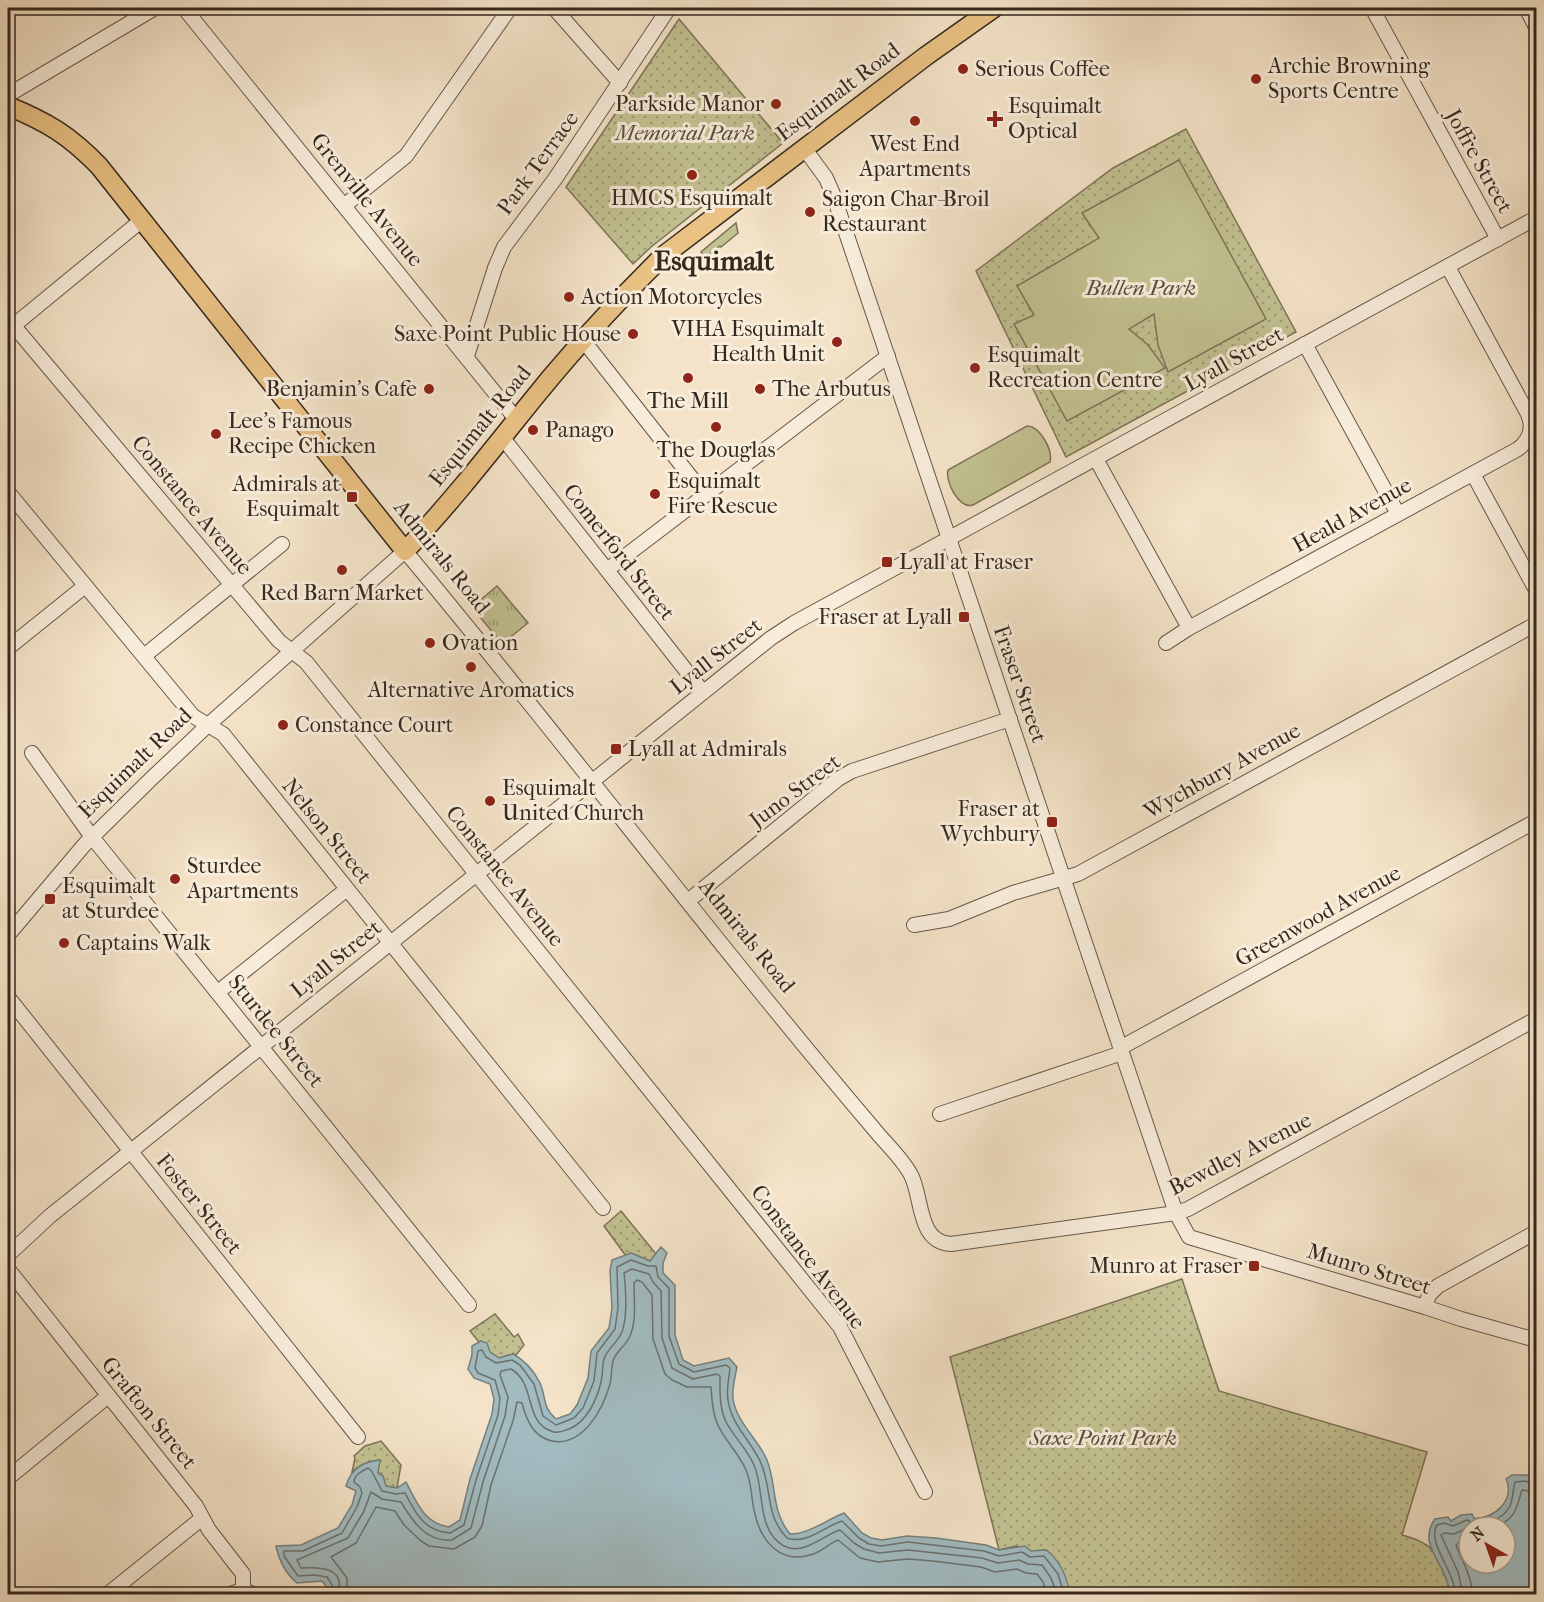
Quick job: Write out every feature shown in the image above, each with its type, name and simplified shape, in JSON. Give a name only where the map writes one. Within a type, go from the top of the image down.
[{"type":"main road","name":"Esquimalt Road","points":[[405,551],[466,483],[516,419],[583,340],[663,256],[959,31],[994,8]]},
{"type":"main road","name":"Admirals Road","points":[[8,106],[58,130],[78,144],[99,166],[405,551]]},
{"type":"street","points":[[8,95],[155,8]]},
{"type":"street","name":"Grenville Avenue","points":[[184,8],[516,419]]},
{"type":"street","points":[[345,205],[406,156],[510,8]]},
{"type":"street","points":[[554,8],[620,83]]},
{"type":"street","name":"Park Terrace","points":[[466,356],[504,247],[555,179],[669,8]]},
{"type":"street","name":"Joffre Street","points":[[1372,8],[1498,239]]},
{"type":"street","points":[[1526,8],[1536,27]]},
{"type":"street","name":"Fraser Street","points":[[804,148],[831,188],[1176,1213],[1190,1237]]},
{"type":"street","name":"Lyall Street","points":[[8,1255],[39,1224],[771,638],[949,538],[1536,218]]},
{"type":"street","points":[[10,323],[142,220]]},
{"type":"street","name":"Heald Avenue","points":[[1166,643],[1189,628],[1523,445],[1530,434],[1528,414],[1448,267]]},
{"type":"street","name":"Constance Avenue","points":[[10,323],[279,641],[306,662],[840,1328],[925,1492]]},
{"type":"street","points":[[583,340],[705,495]]},
{"type":"street","points":[[1305,344],[1398,514]]},
{"type":"street","points":[[607,570],[888,356]]},
{"type":"street","name":"Comerford Street","points":[[502,437],[703,692]]},
{"type":"street","points":[[1096,459],[1189,628]]},
{"type":"street","points":[[1473,474],[1536,590]]},
{"type":"street","name":"Nelson Street","points":[[8,492],[193,716],[223,734],[603,1208]]},
{"type":"street","points":[[144,656],[282,544]]},
{"type":"street","name":"Esquimalt Road","points":[[8,935],[92,837],[208,725],[405,551]]},
{"type":"street","name":"Admirals Road","points":[[405,551],[824,1070],[904,1164],[915,1183],[927,1228],[936,1240]]},
{"type":"street","points":[[8,648],[85,585]]},
{"type":"street","name":"Wychbury Avenue","points":[[914,925],[949,919],[1013,893],[1078,874],[1536,624]]},
{"type":"street","name":"Juno Street","points":[[688,901],[838,779],[852,771],[1010,719]]},
{"type":"street","name":"Sturdee Street","points":[[32,753],[92,837],[468,1305]]},
{"type":"street","name":"Greenwood Avenue","points":[[940,1114],[1121,1051],[1536,821]]},
{"type":"street","points":[[218,993],[347,889]]},
{"type":"street","name":"Foster Street","points":[[8,997],[358,1437]]},
{"type":"street","name":"Bewdley Avenue","points":[[936,1240],[951,1244],[1176,1213],[1197,1204],[1536,1019]]},
{"type":"street","points":[[1425,1307],[1429,1295],[1438,1286],[1536,1232]]},
{"type":"street","name":"Munro Street","points":[[1190,1237],[1536,1340]]},
{"type":"street","name":"Grafton Street","points":[[8,1269],[196,1506],[201,1519],[243,1574],[242,1593]]},
{"type":"street","points":[[8,1478],[108,1396]]},
{"type":"street","points":[[108,1594],[201,1519]]},
{"type":"green space","name":"Memorial Park","points":[[679,19],[783,143],[651,247],[633,264],[566,187]]},
{"type":"green space","name":"Bullen Park","points":[[1186,129],[1296,332],[1066,457],[976,271],[1113,168]]},
{"type":"green space","name":"Bullen Park","points":[[1179,160],[1266,319],[1168,372],[1158,345],[1154,314],[1129,329],[1148,345],[1165,368],[1067,421],[1014,324],[1034,315],[1017,286],[1099,238],[1082,213]]},
{"type":"green space","points":[[736,223],[738,233],[702,260],[705,263],[703,265],[698,259],[703,255],[701,252]]},
{"type":"green space","points":[[1027,426],[1041,434],[1050,451],[1050,462],[973,505],[963,503],[958,499],[951,487],[948,470]]},
{"type":"green space","points":[[497,586],[528,623],[502,644],[472,607]]},
{"type":"green space","points":[[621,1211],[656,1254],[650,1261],[631,1253],[626,1256],[604,1226]]},
{"type":"green space","name":"Saxe Point Park","points":[[1182,1279],[1219,1391],[1427,1452],[1402,1535],[1423,1543],[1432,1550],[1444,1571],[1449,1594],[1070,1594],[1051,1554],[1046,1550],[1031,1551],[1016,1546],[999,1550],[950,1357]]},
{"type":"green space","points":[[495,1314],[514,1337],[518,1334],[524,1345],[516,1355],[499,1358],[490,1352],[481,1341],[479,1342],[470,1331]]},
{"type":"green space","points":[[381,1441],[401,1465],[397,1488],[385,1486],[383,1476],[378,1473],[379,1460],[364,1463],[352,1472],[354,1456],[365,1446]]},
{"type":"water","points":[[661,1247],[667,1253],[663,1263],[663,1273],[675,1285],[675,1335],[683,1360],[694,1366],[729,1358],[737,1367],[733,1391],[735,1408],[767,1460],[777,1507],[790,1534],[811,1529],[844,1513],[862,1533],[871,1538],[882,1540],[907,1536],[986,1545],[999,1550],[1025,1546],[1031,1551],[1046,1550],[1062,1570],[1070,1594],[324,1594],[326,1586],[322,1581],[297,1583],[293,1579],[284,1566],[276,1546],[301,1545],[338,1528],[352,1505],[356,1491],[346,1486],[348,1480],[358,1467],[368,1463],[380,1460],[378,1473],[383,1476],[386,1486],[397,1488],[406,1482],[422,1511],[433,1521],[449,1527],[460,1520],[470,1479],[492,1414],[494,1399],[490,1384],[474,1378],[468,1369],[472,1346],[481,1341],[487,1343],[490,1352],[499,1358],[513,1354],[517,1356],[537,1377],[551,1414],[556,1419],[570,1414],[577,1405],[588,1378],[591,1351],[609,1328],[612,1308],[610,1271],[612,1260],[631,1253],[650,1261]]},
{"type":"water","points":[[1512,1475],[1527,1475],[1534,1479],[1536,1594],[1449,1594],[1448,1584],[1429,1538],[1435,1519],[1448,1517],[1451,1521],[1457,1517],[1457,1575],[1517,1575],[1517,1515],[1491,1515],[1506,1501],[1508,1486],[1506,1479]]},
{"type":"place","name":"Serious Coffee","points":[[963,69]]},
{"type":"place","name":"Archie Browning Sports Centre","points":[[1256,79]]},
{"type":"place","name":"Parkside Manor","points":[[776,104]]},
{"type":"place","name":"Esquimalt Optical","points":[[995,119]]},
{"type":"place","name":"West End Apartments","points":[[915,121]]},
{"type":"place","name":"HMCS Esquimalt","points":[[692,175]]},
{"type":"place","name":"Saigon Char-Broil Restaurant","points":[[810,212]]},
{"type":"place","name":"Action Motorcycles","points":[[569,297]]},
{"type":"place","name":"Saxe Point Public House","points":[[633,334]]},
{"type":"place","name":"VIHA Esquimalt Health Unit","points":[[837,342]]},
{"type":"place","name":"Esquimalt Recreation Centre","points":[[975,368]]},
{"type":"place","name":"The Mill","points":[[688,378]]},
{"type":"place","name":"Benjamin's Cafe","points":[[429,389]]},
{"type":"place","name":"The Arbutus","points":[[760,389]]},
{"type":"place","name":"The Douglas","points":[[716,427]]},
{"type":"place","name":"Panago","points":[[533,430]]},
{"type":"place","name":"Lee's Famous Recipe Chicken","points":[[216,434]]},
{"type":"place","name":"Esquimalt Fire Rescue","points":[[655,494]]},
{"type":"place","name":"Admirals at Esquimalt","points":[[352,497]]},
{"type":"place","name":"Lyall at Fraser","points":[[887,562]]},
{"type":"place","name":"Red Barn Market","points":[[342,570]]},
{"type":"place","name":"Fraser at Lyall","points":[[964,617]]},
{"type":"place","name":"Ovation","points":[[430,643]]},
{"type":"place","name":"Alternative Aromatics","points":[[471,667]]},
{"type":"place","name":"Constance Court","points":[[283,725]]},
{"type":"place","name":"Lyall at Admirals","points":[[616,749]]},
{"type":"place","name":"Esquimalt United Church","points":[[490,801]]},
{"type":"place","name":"Fraser at Wychbury","points":[[1052,822]]},
{"type":"place","name":"Sturdee Apartments","points":[[175,879]]},
{"type":"place","name":"Esquimalt at Sturdee","points":[[50,899]]},
{"type":"place","name":"Captains Walk","points":[[64,943]]},
{"type":"place","name":"Munro at Fraser","points":[[1254,1266]]},
{"type":"district","name":"Esquimalt","points":[[714,260]]}]
